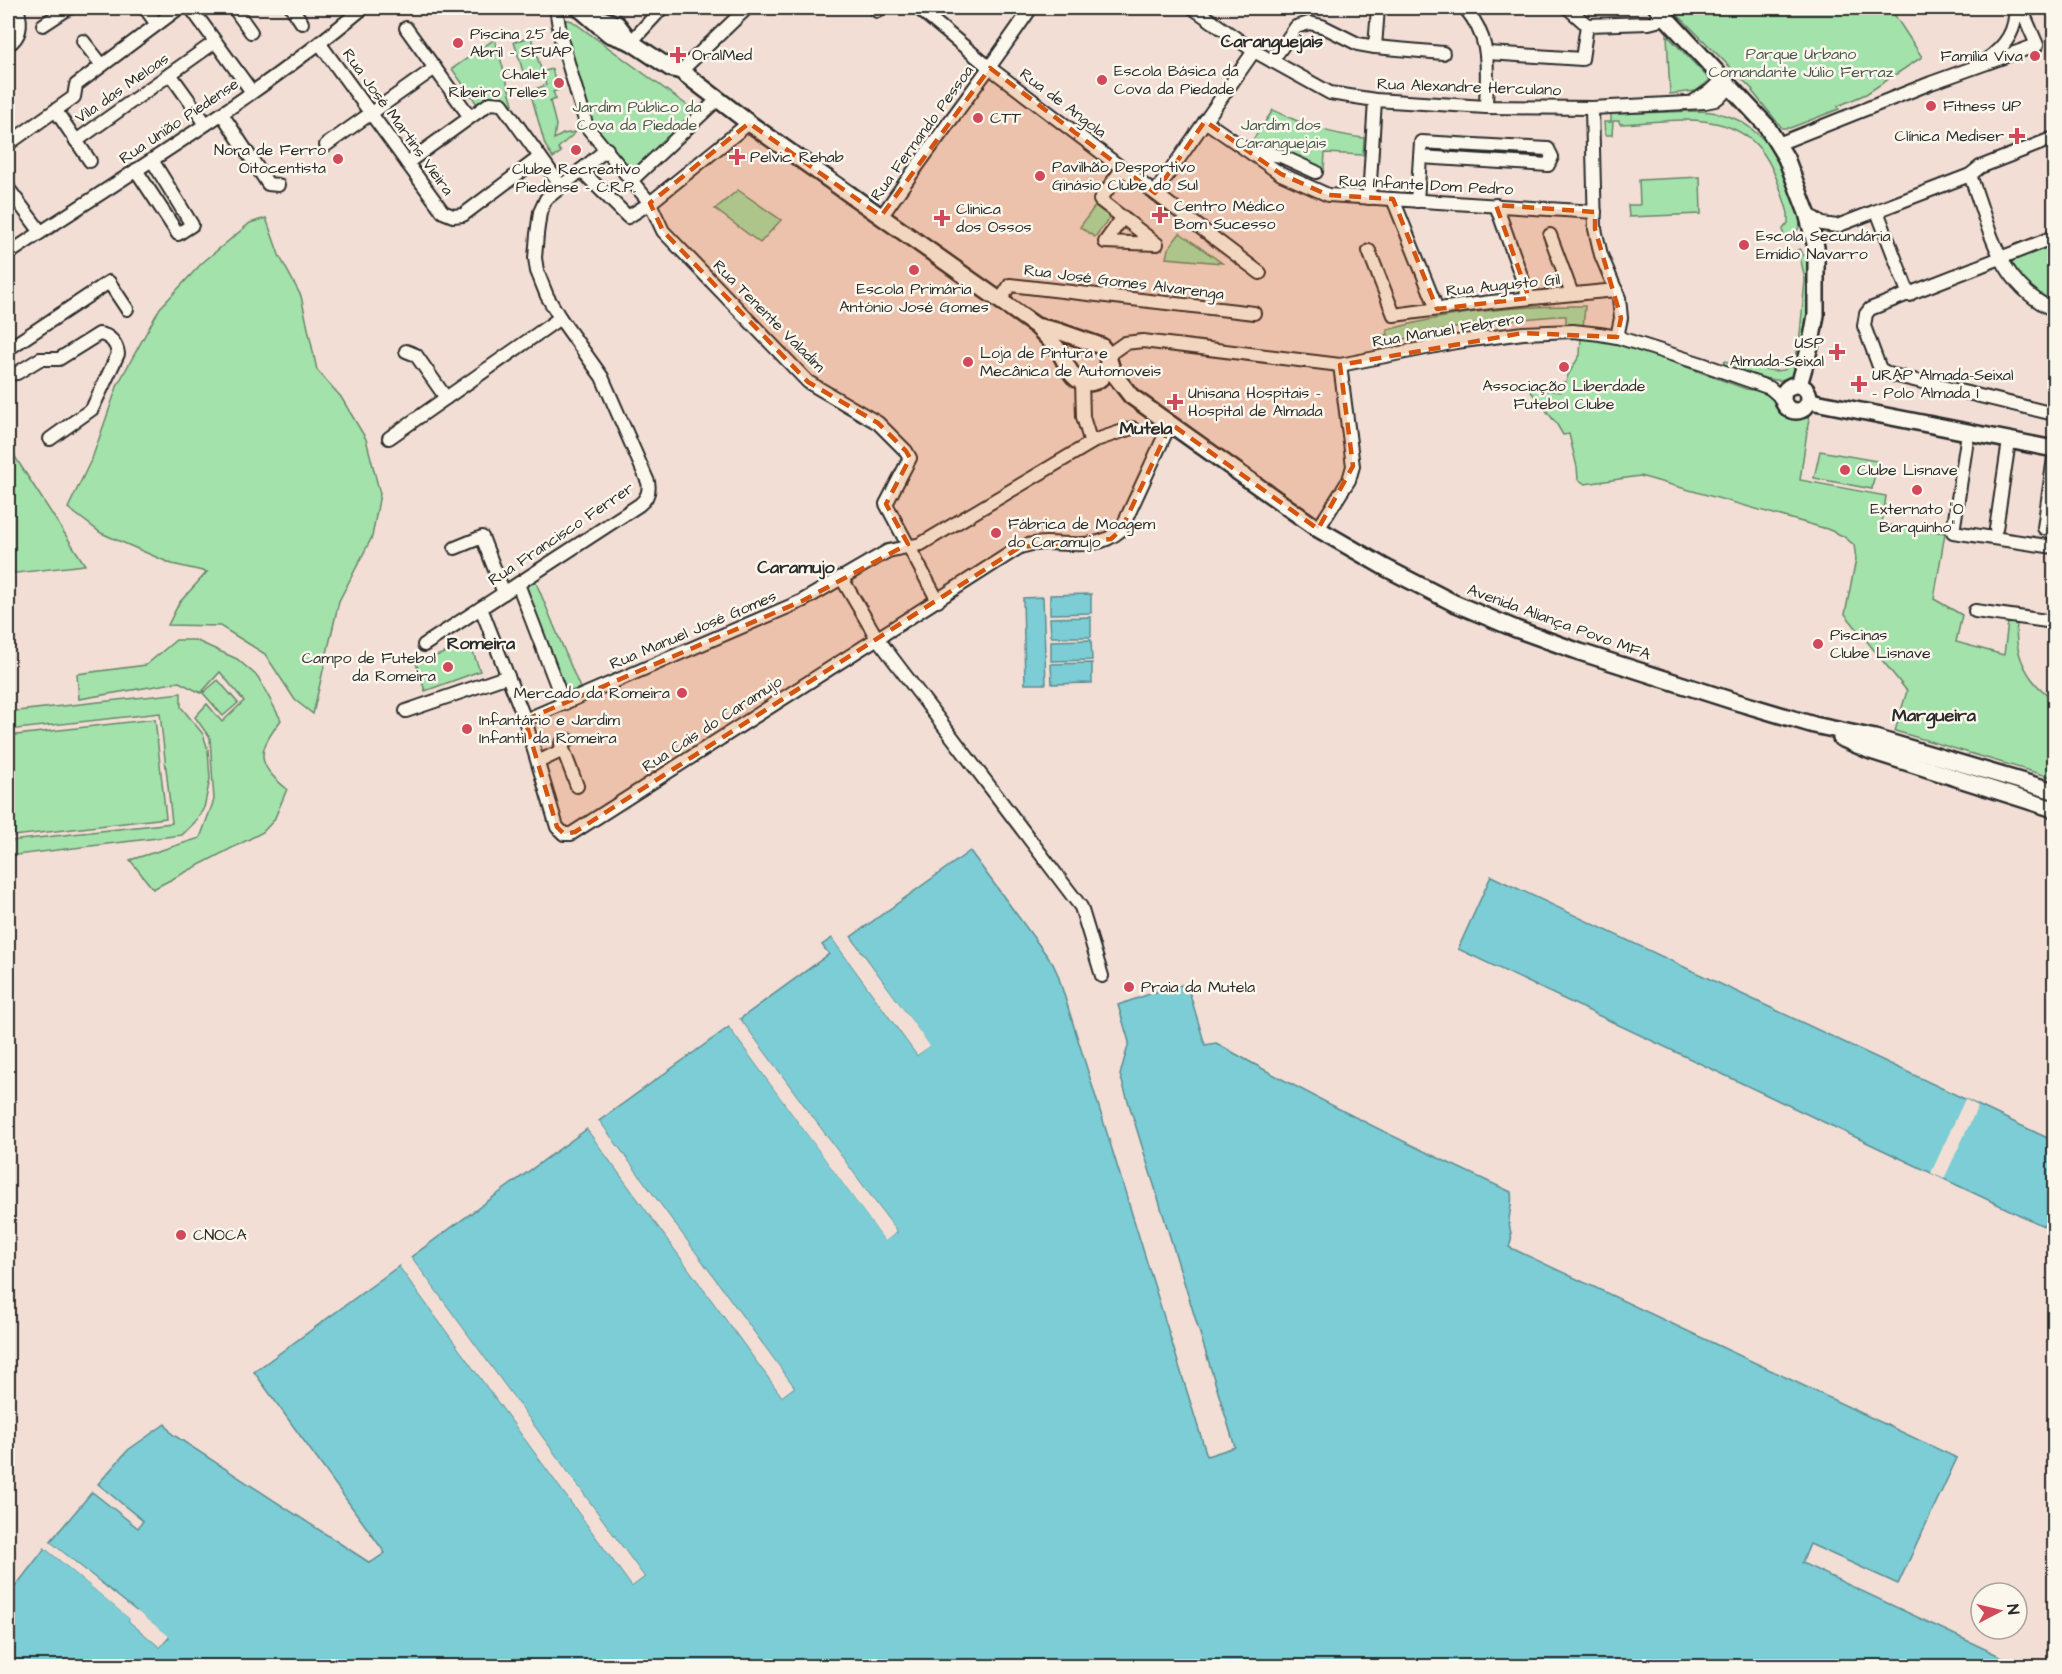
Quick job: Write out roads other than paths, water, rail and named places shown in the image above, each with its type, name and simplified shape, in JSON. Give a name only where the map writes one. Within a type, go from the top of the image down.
[{"type":"main road","points":[[584,11],[617,24],[631,42],[673,70],[690,87],[717,100],[1036,326],[1056,346],[1073,376],[1084,382],[1096,381],[1104,375],[1108,358],[1101,346],[1091,341],[1036,326]]},
{"type":"main road","points":[[1660,11],[1766,125],[1786,158],[1808,213],[1816,248],[1816,315],[1799,385]]},
{"type":"main road","points":[[1068,366],[1071,350],[1080,343],[1091,341]]},
{"type":"main road","name":"Avenida Aliança Povo MFA","points":[[1108,358],[1113,373],[1131,396],[1318,529],[1454,603],[1516,629],[1602,659],[1814,725],[1875,738],[2055,791]]},
{"type":"main road","name":"Avenida Aliança Povo MFA","points":[[1084,382],[1131,396]]},
{"type":"main road","points":[[1799,385],[1807,390],[1810,401],[1798,412],[1790,410],[1784,404],[1785,391],[1791,386],[1799,385]]},
{"type":"main road","points":[[1810,401],[2055,449]]},
{"type":"main road","name":"Avenida Aliança Povo MFA","points":[[1814,725],[1871,751],[2055,809]]},
{"type":"street","points":[[8,45],[15,40],[20,31],[21,21],[17,8]]},
{"type":"street","points":[[43,25],[69,8]]},
{"type":"street","points":[[145,8],[156,23]]},
{"type":"street","points":[[8,144],[74,97],[76,85],[178,8]]},
{"type":"street","points":[[191,8],[252,92]]},
{"type":"street","points":[[234,8],[250,32]]},
{"type":"street","points":[[292,8],[302,23]]},
{"type":"street","name":"Rua União Piedense","points":[[8,254],[222,114],[320,44],[363,8]]},
{"type":"street","name":"Rua Tenente Valadim","points":[[556,8],[561,39],[588,127],[650,203],[663,231],[808,382],[878,423],[906,451],[910,458],[886,504],[909,546]]},
{"type":"street","points":[[631,42],[663,8]]},
{"type":"street","points":[[673,70],[747,8]]},
{"type":"street","name":"Rua de Angola","points":[[918,8],[990,68],[1260,273]]},
{"type":"street","name":"Rua Fernando Pessoa","points":[[881,217],[916,165],[990,68],[1031,8]]},
{"type":"street","name":"Rua Alexandre Herculano","points":[[1193,8],[1254,51],[1330,93],[1375,100],[1486,107],[1592,108],[1693,102],[1728,83]]},
{"type":"street","points":[[1375,47],[1378,8]]},
{"type":"street","points":[[1465,8],[1480,30],[1488,53],[1486,107]]},
{"type":"street","points":[[1568,8],[1587,25],[1649,23],[1657,21],[1660,11]]},
{"type":"street","points":[[1975,66],[1992,56],[2009,38],[2015,22],[2015,8]]},
{"type":"street","points":[[1778,144],[1975,66],[2037,45],[2021,8]]},
{"type":"street","points":[[1272,61],[1296,27],[1309,23],[1322,26],[1358,44],[1443,52]]},
{"type":"street","points":[[1488,53],[1582,59],[1587,25]]},
{"type":"street","points":[[406,28],[470,117]]},
{"type":"street","points":[[83,40],[102,65]]},
{"type":"street","name":"Vila das Meloas","points":[[76,141],[215,42]]},
{"type":"street","name":"Rua José Martins Vieira","points":[[320,44],[443,212],[453,216],[463,215],[540,157]]},
{"type":"street","points":[[1155,193],[1254,51]]},
{"type":"street","points":[[326,145],[435,68]]},
{"type":"street","points":[[170,74],[206,124]]},
{"type":"street","points":[[632,180],[717,100]]},
{"type":"street","points":[[1369,198],[1375,100]]},
{"type":"street","points":[[407,163],[490,103],[502,104],[561,186]]},
{"type":"street","points":[[1592,108],[1595,229],[1602,255],[1616,290],[1621,318],[1617,337]]},
{"type":"street","points":[[56,111],[90,161]]},
{"type":"street","points":[[222,114],[268,184],[278,185]]},
{"type":"street","name":"Rua Infante Dom Pedro","points":[[1205,121],[1281,174],[1328,195],[1595,212]]},
{"type":"street","points":[[581,170],[627,217],[650,203],[749,123]]},
{"type":"street","points":[[1808,213],[1818,222],[1837,226],[1970,175],[1980,167],[2055,138]]},
{"type":"street","points":[[1417,201],[1421,142],[1548,149],[1552,158],[1548,165],[1420,157]]},
{"type":"street","name":"Rua Francisco Ferrer","points":[[424,645],[642,502],[648,492],[648,482],[602,377],[547,296],[537,271],[535,258],[540,212],[546,199],[607,149]]},
{"type":"street","points":[[1247,151],[1281,156],[1316,172]]},
{"type":"street","points":[[136,170],[178,234],[192,225],[152,160]]},
{"type":"street","points":[[1122,169],[1100,200],[1123,217]]},
{"type":"street","points":[[1970,175],[2001,258],[2012,278],[2028,295],[2055,310]]},
{"type":"street","points":[[8,188],[40,231]]},
{"type":"street","name":"Rua Augusto Gil","points":[[1393,199],[1437,309]]},
{"type":"street","points":[[1496,205],[1529,298]]},
{"type":"street","points":[[1877,211],[1909,295]]},
{"type":"street","points":[[1550,235],[1572,294]]},
{"type":"street","points":[[2055,237],[1870,309],[1866,314],[1864,326],[1880,369],[1889,374],[2055,414]]},
{"type":"street","name":"Rua Augusto Gil","points":[[1369,251],[1394,315],[1616,290]]},
{"type":"street","points":[[8,349],[109,282],[127,309]]},
{"type":"street","name":"Rua José Gomes Alvarenga","points":[[1002,303],[1003,296],[1010,285],[1254,313]]},
{"type":"street","points":[[389,438],[560,318]]},
{"type":"street","name":"Rua Manuel Febrero","points":[[1108,358],[1125,343],[1143,341],[1340,365],[1456,342],[1523,333],[1573,332],[1617,337],[1702,364],[1774,390],[1784,404]]},
{"type":"street","points":[[8,374],[17,374],[40,359],[59,359],[99,334],[109,337],[118,350],[118,356],[92,409],[50,439]]},
{"type":"street","points":[[406,351],[416,355],[446,398]]},
{"type":"street","points":[[1318,529],[1349,480],[1353,466],[1340,365]]},
{"type":"street","points":[[1084,382],[1083,417],[1091,443]]},
{"type":"street","name":"Rua Cais do Caramujo","points":[[538,762],[557,827],[564,834],[575,832],[1020,547],[1033,544],[1094,544],[1111,539],[1121,530],[1170,424]]},
{"type":"street","name":"Rua Manuel José Gomes","points":[[525,720],[802,601],[888,551],[921,544],[1091,443],[1132,428]]},
{"type":"street","points":[[1968,433],[1953,532],[1996,534],[2055,548]]},
{"type":"street","points":[[1996,534],[2009,441]]},
{"type":"street","points":[[2044,528],[2055,457]]},
{"type":"street","points":[[455,548],[482,537],[504,593]]},
{"type":"street","points":[[909,546],[938,601]]},
{"type":"street","points":[[840,577],[877,638],[1081,907],[1102,976]]},
{"type":"street","points":[[518,584],[564,704]]},
{"type":"street","points":[[482,608],[525,720],[538,762],[566,745],[577,786]]},
{"type":"street","points":[[1975,611],[2055,622]]},
{"type":"street","points":[[406,711],[508,676]]},
{"type":"water","points":[[1091,594],[1091,613],[1050,614],[1050,595]]},
{"type":"water","points":[[1043,597],[1046,684],[1025,684],[1023,598]]},
{"type":"water","points":[[1091,617],[1091,637],[1051,637],[1050,618]]},
{"type":"water","points":[[1091,640],[1092,660],[1051,661],[1051,641]]},
{"type":"water","points":[[1092,663],[1092,683],[1052,684],[1051,664]]},
{"type":"water","points":[[970,851],[1053,964],[1058,975],[1207,1456],[1235,1447],[1120,1075],[1129,1042],[1118,1005],[1167,988],[1187,984],[1205,1045],[1216,1043],[1362,1121],[1511,1192],[1509,1247],[1957,1458],[1898,1584],[1810,1544],[1802,1563],[2021,1666],[8,1666],[8,1596],[45,1548],[131,1619],[129,1621],[160,1647],[169,1637],[50,1542],[92,1492],[138,1528],[143,1521],[98,1484],[128,1450],[165,1424],[172,1434],[370,1563],[385,1553],[254,1372],[399,1266],[632,1586],[644,1577],[411,1257],[587,1129],[782,1396],[794,1387],[599,1121],[729,1027],[885,1240],[897,1232],[740,1019],[829,954],[822,945],[832,938],[917,1055],[929,1046],[851,937]]},
{"type":"water","points":[[1491,876],[2054,1141],[2054,1231],[1458,949]]},
{"type":"place","name":"Piscina 25 de Abril - SFUAP","points":[[458,43]]},
{"type":"place","name":"OralMed","points":[[678,55]]},
{"type":"place","name":"Família Viva","points":[[2035,56]]},
{"type":"place","name":"Escola Básica da Cova da Piedade","points":[[1102,80]]},
{"type":"place","name":"Chalet Ribeiro Telles","points":[[559,83]]},
{"type":"place","name":"Fitness UP","points":[[1931,106]]},
{"type":"place","name":"CTT","points":[[978,118]]},
{"type":"place","name":"Clínica Mediser","points":[[2017,136]]},
{"type":"place","name":"Clube Recreativo Piedense - C.R.P.","points":[[576,150]]},
{"type":"place","name":"Pelvic Rehab","points":[[737,157]]},
{"type":"place","name":"Nora de Ferro Oitocentista","points":[[338,159]]},
{"type":"place","name":"Pavilhão Desportivo Ginásio Clube do Sul","points":[[1040,176]]},
{"type":"place","name":"Centro Médico Bom Sucesso","points":[[1160,215]]},
{"type":"place","name":"Clinica dos Ossos","points":[[942,218]]},
{"type":"place","name":"Escola Secundária Emídio Navarro","points":[[1744,245]]},
{"type":"place","name":"Escola Primária António José Gomes","points":[[914,270]]},
{"type":"place","name":"USP Almada-Seixal","points":[[1837,352]]},
{"type":"place","name":"Loja de Pintura e Mecânica de Automoveis","points":[[968,362]]},
{"type":"place","name":"Associação Liberdade Futebol Clube","points":[[1564,367]]},
{"type":"place","name":"URAP Almada-Seixal - Polo Almada I","points":[[1859,384]]},
{"type":"place","name":"Unisana Hospitais - Hospital de Almada","points":[[1175,402]]},
{"type":"place","name":"Clube Lisnave","points":[[1845,470]]},
{"type":"place","name":"Externato \"O Barquinho\"","points":[[1917,490]]},
{"type":"place","name":"Fábrica de Moagem do Caramujo","points":[[996,533]]},
{"type":"place","name":"Piscinas Clube Lisnave","points":[[1818,644]]},
{"type":"place","name":"Campo de Futebol da Romeira","points":[[448,667]]},
{"type":"place","name":"Mercado da Romeira","points":[[682,693]]},
{"type":"place","name":"Infantário e Jardim Infantil da Romeira","points":[[467,729]]},
{"type":"place","name":"Praia da Mutela","points":[[1129,987]]},
{"type":"place","name":"CNOCA","points":[[181,1235]]},
{"type":"district","name":"Caranguejais","points":[[1272,41]]},
{"type":"district","name":"Mutela","points":[[1146,428]]},
{"type":"district","name":"Caramujo","points":[[796,567]]},
{"type":"district","name":"Romeira","points":[[481,643]]},
{"type":"district","name":"Margueira","points":[[1934,715]]},
{"type":"park label","name":"Parque Urbano Comandante Júlio Ferraz","points":[[1801,63]]},
{"type":"park label","name":"Jardim Público da Cova da Piedade","points":[[637,116]]},
{"type":"park label","name":"Jardim dos Caranguejais","points":[[1281,134]]}]
